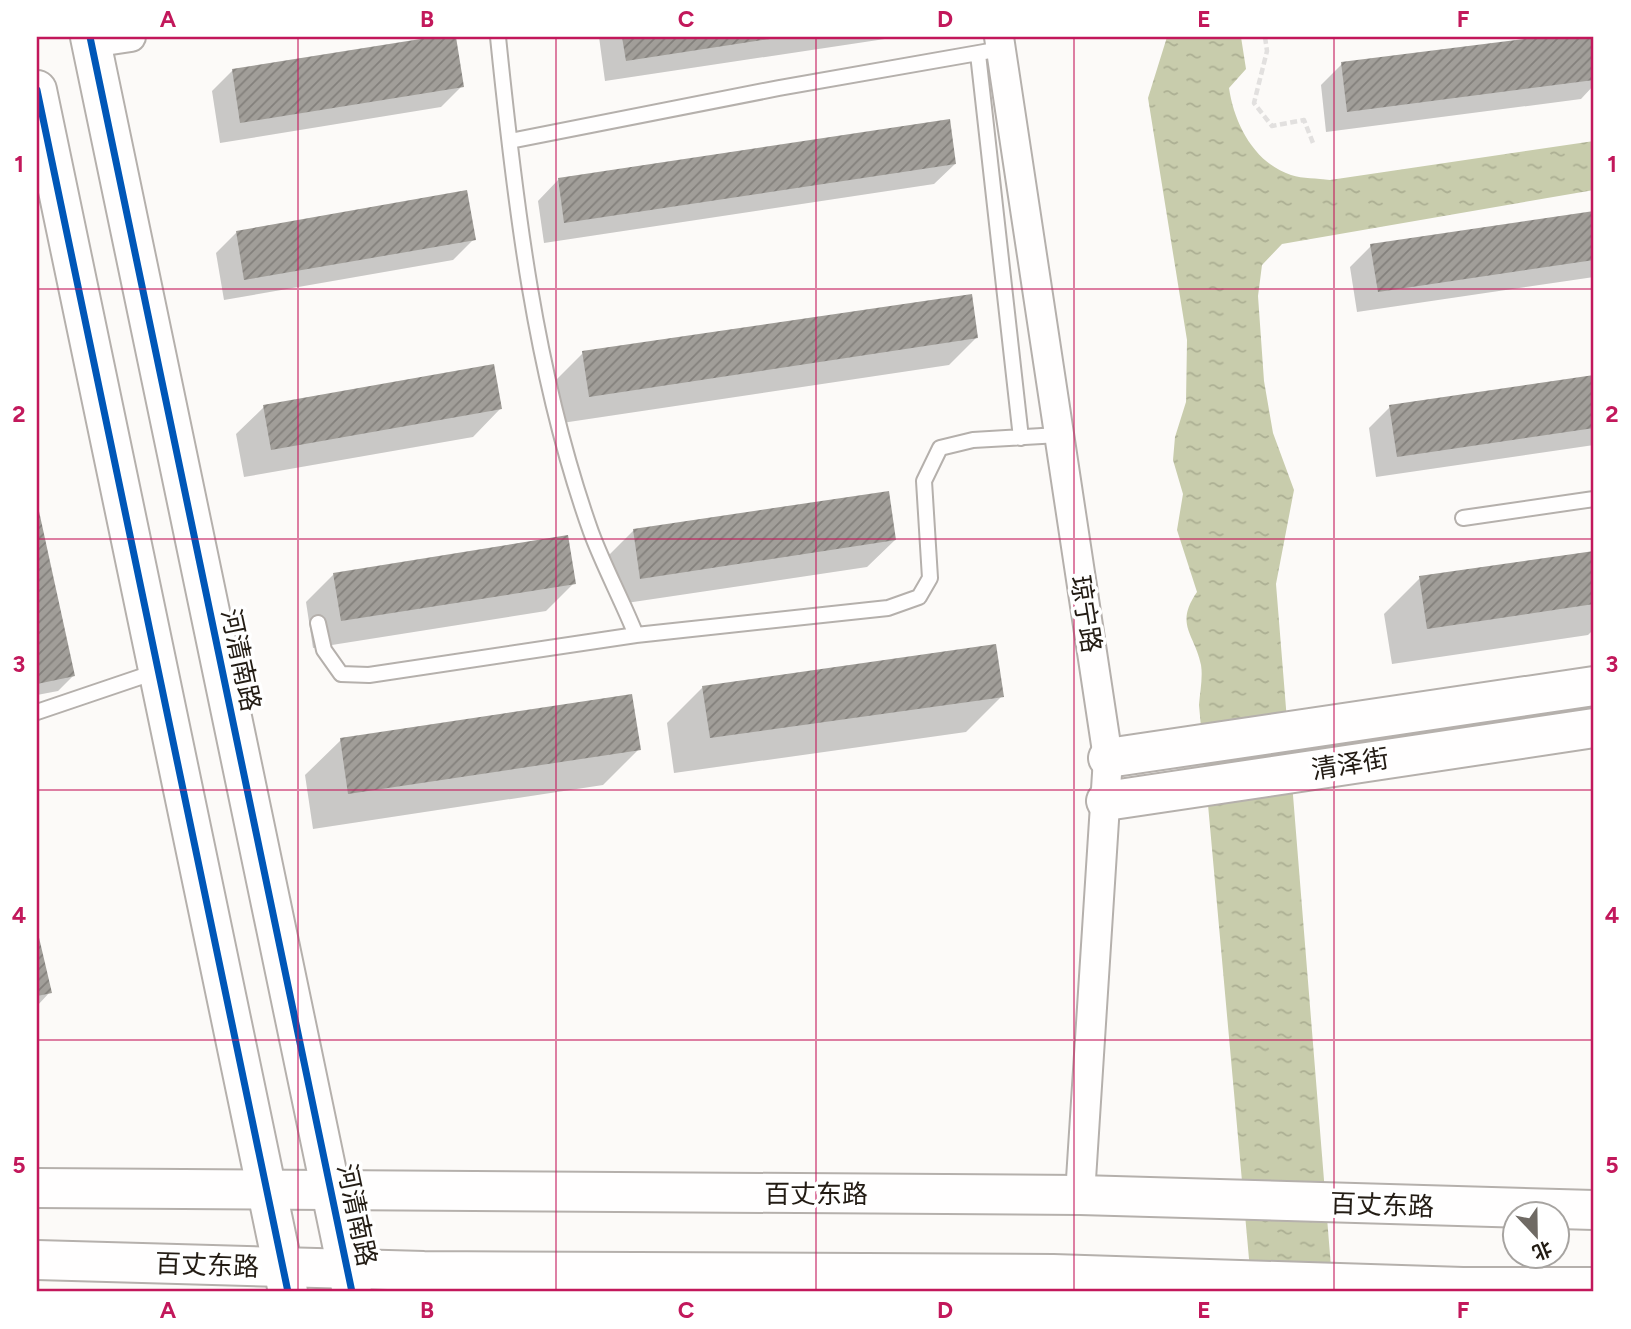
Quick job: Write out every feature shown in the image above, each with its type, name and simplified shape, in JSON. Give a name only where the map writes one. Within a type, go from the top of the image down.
[{"type":"main road","name":"河清南路","points":[[90,40],[349,1280]]},
{"type":"main road","points":[[38,99],[285,1280]]},
{"type":"main road","name":"清泽街","points":[[1108,758],[1594,686]]},
{"type":"main road","name":"清泽街","points":[[1106,801],[1594,727]]},
{"type":"main road","name":"百丈东路","points":[[37,1188],[330,1189],[413,1193],[1080,1195],[1594,1210]]},
{"type":"main road","name":"百丈东路","points":[[37,1261],[285,1280],[349,1280],[424,1271],[1463,1289],[1594,1287]]},
{"type":"street","points":[[90,40],[131,37]]},
{"type":"street","name":"琼宁路","points":[[993,46],[1059,435],[1108,758],[1080,1195]]},
{"type":"lane","points":[[498,37],[510,141],[548,384],[592,534],[636,635]]},
{"type":"lane","points":[[510,141],[993,46],[1021,438]]},
{"type":"lane","points":[[318,624],[324,650],[341,674],[369,675],[636,635],[888,608],[919,597],[929,578],[924,481],[940,448],[973,440],[1059,435]]},
{"type":"lane","points":[[1464,518],[1594,499]]},
{"type":"lane","points":[[37,712],[159,670]]},
{"type":"path","points":[[1265,37],[1267,51],[1254,103],[1272,126],[1304,120],[1313,143]]},
{"type":"water","points":[[1167,37],[1241,37],[1246,69],[1229,88],[1241,128],[1266,161],[1296,176],[1330,180],[1594,141],[1594,190],[1282,244],[1262,265],[1258,296],[1264,381],[1273,433],[1294,490],[1276,584],[1333,1292],[1252,1292],[1199,705],[1202,670],[1187,621],[1190,603],[1197,592],[1177,530],[1183,494],[1173,460],[1175,437],[1186,402],[1187,340],[1148,98]]},
{"type":"building","points":[[433,37],[456,37],[464,87],[240,123],[232,69]]},
{"type":"building","points":[[622,37],[776,37],[776,38],[626,61]]},
{"type":"building","points":[[1540,37],[1594,37],[1594,80],[1347,112],[1341,62]]},
{"type":"building","points":[[950,119],[956,164],[564,223],[558,178]]},
{"type":"building","points":[[467,190],[476,240],[244,280],[236,231]]},
{"type":"building","points":[[1594,211],[1594,260],[1378,292],[1370,244]]},
{"type":"building","points":[[972,294],[978,338],[589,397],[582,351]]},
{"type":"building","points":[[494,364],[502,409],[271,450],[263,405]]},
{"type":"building","points":[[1594,375],[1594,428],[1397,457],[1389,405]]},
{"type":"building","points":[[889,491],[896,540],[640,579],[633,529]]},
{"type":"building","points":[[37,502],[75,676],[37,684]]},
{"type":"building","points":[[568,535],[576,584],[341,621],[333,573]]},
{"type":"building","points":[[1594,551],[1594,604],[1427,629],[1419,576]]},
{"type":"building","points":[[996,644],[1004,697],[710,738],[702,686]]},
{"type":"building","points":[[632,694],[641,750],[348,794],[340,738]]},
{"type":"building","points":[[37,929],[52,993],[37,996]]},
{"type":"cycle path","points":[[90,37],[352,1292]]},
{"type":"cycle path","points":[[37,90],[288,1292]]}]
